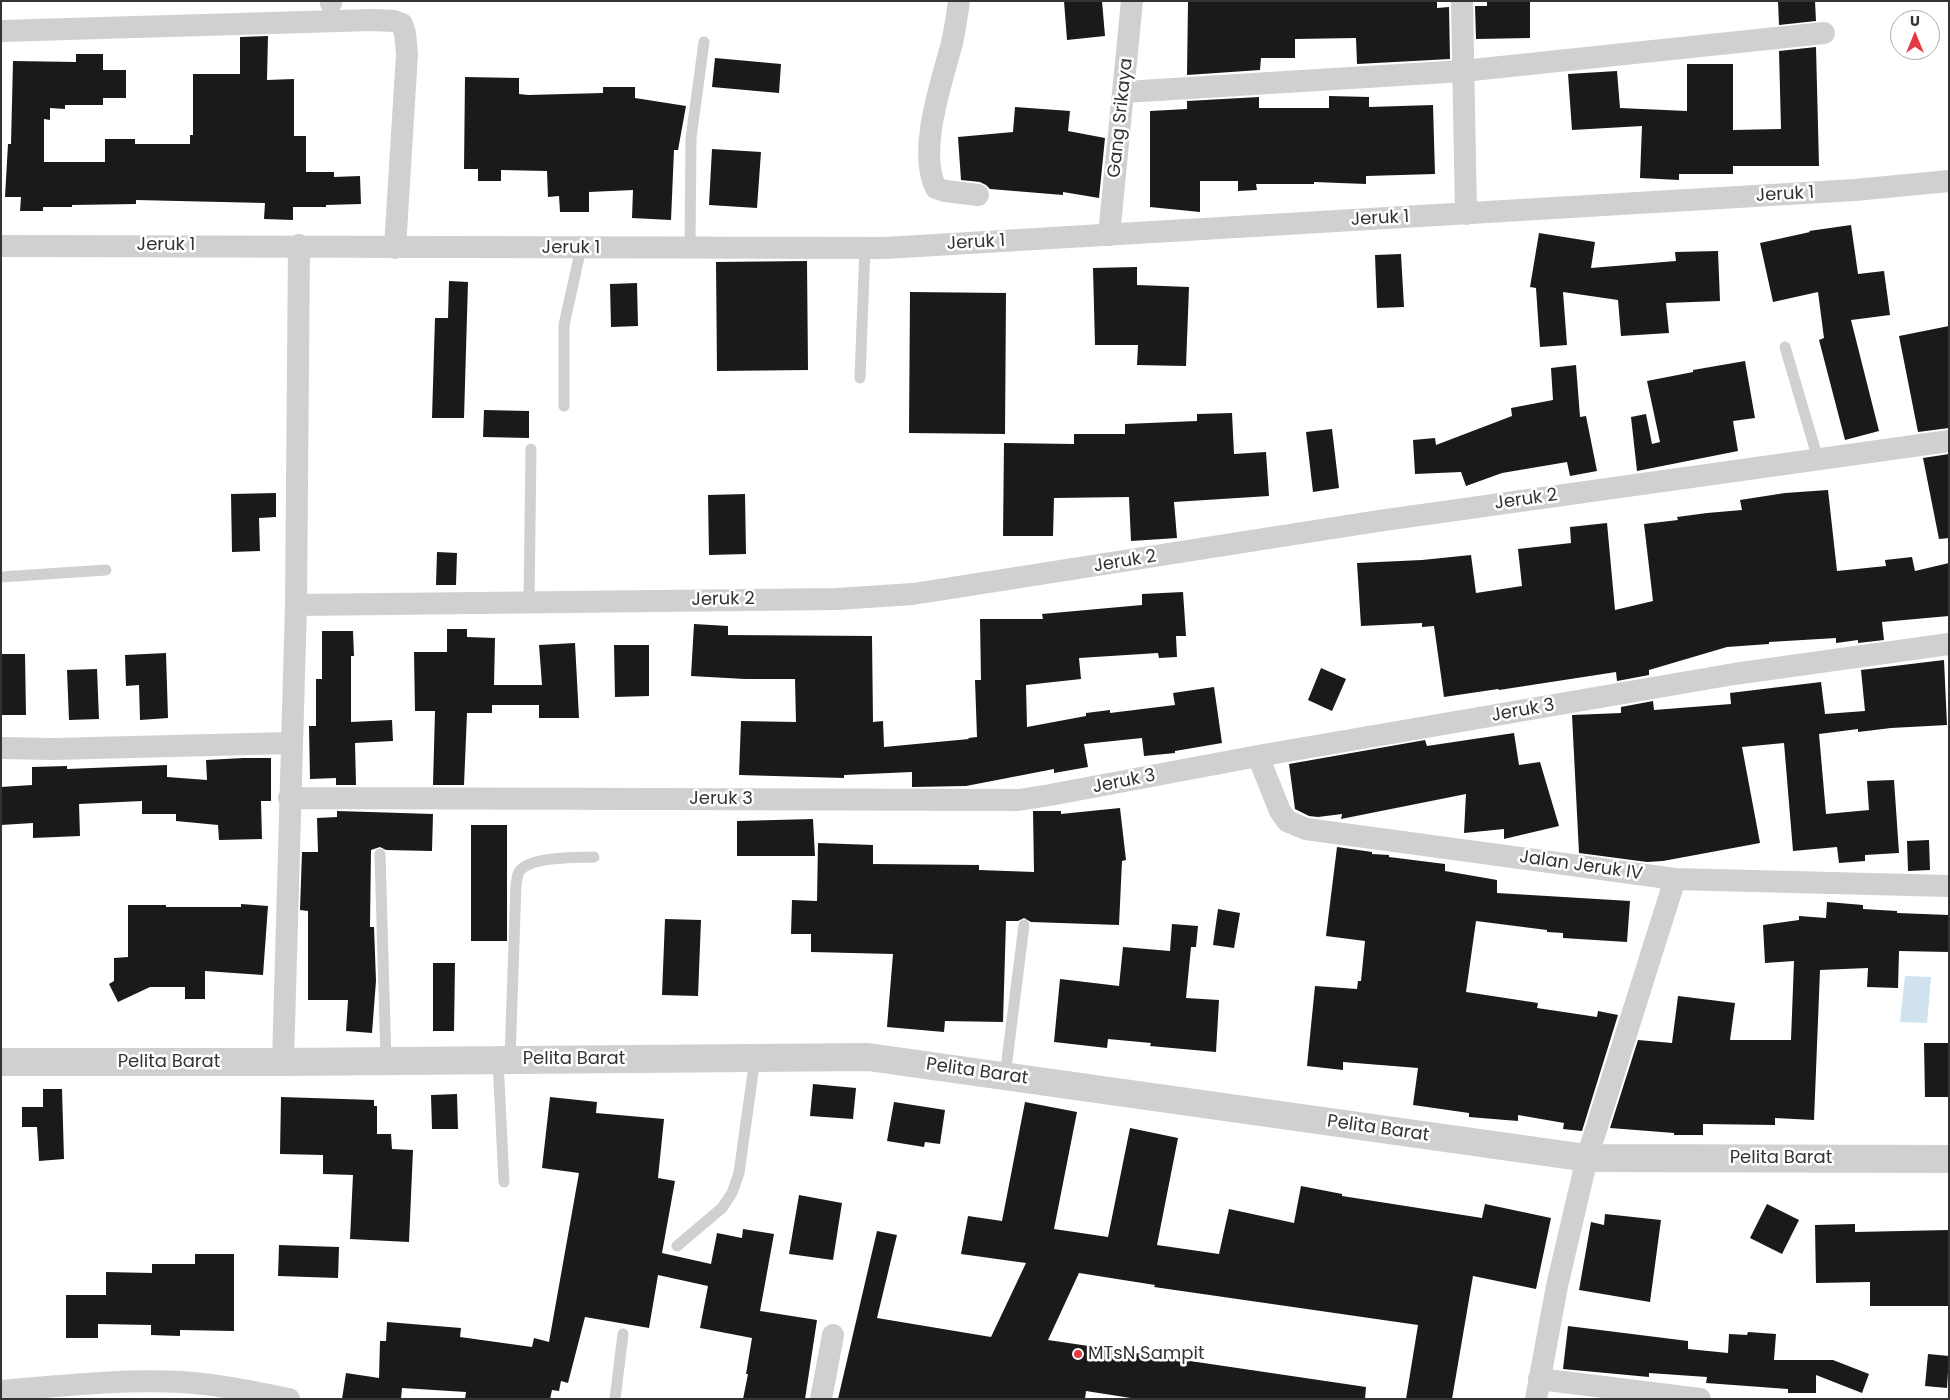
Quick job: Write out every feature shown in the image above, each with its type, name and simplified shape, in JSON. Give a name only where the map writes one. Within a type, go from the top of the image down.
[{"type":"street","points":[[959,1],[952,42],[939,86],[933,116],[929,161],[931,179],[936,188],[978,195]]},
{"type":"street","name":"Gang Srikaya","points":[[1110,235],[1125,92],[1132,1]]},
{"type":"street","points":[[1462,1],[1466,214]]},
{"type":"street","points":[[1,30],[372,20],[394,21],[402,24],[407,54],[395,248]]},
{"type":"street","points":[[1125,92],[1463,71],[1824,34]]},
{"type":"street","name":"Jeruk 1","points":[[1,246],[299,245],[395,248],[865,248],[1855,190],[1949,181]]},
{"type":"street","points":[[283,1062],[289,798],[296,605],[299,245]]},
{"type":"street","name":"Jeruk 2","points":[[296,605],[837,599],[913,594],[1378,521],[1949,441]]},
{"type":"street","name":"Jeruk 3","points":[[289,798],[1018,800],[1258,756],[1734,674],[1949,644]]},
{"type":"street","points":[[1,748],[52,749],[291,743]]},
{"type":"street","name":"Jalan Jeruk IV","points":[[1258,756],[1280,811],[1287,821],[1306,830],[1675,879],[1949,886]]},
{"type":"street","points":[[1675,879],[1587,1158],[1557,1286],[1538,1389],[1700,1399]]},
{"type":"street","name":"Pelita Barat","points":[[1,1062],[283,1062],[868,1057],[1587,1158],[1949,1159]]},
{"type":"street","points":[[821,1399],[833,1335]]},
{"type":"street","points":[[1,1391],[114,1383],[180,1382],[217,1385],[289,1399]]},
{"type":"lane","points":[[690,248],[691,138],[704,42]]},
{"type":"lane","points":[[564,406],[564,325],[581,248]]},
{"type":"lane","points":[[860,378],[865,248]]},
{"type":"lane","points":[[1785,347],[1818,459]]},
{"type":"lane","points":[[529,602],[531,450]]},
{"type":"lane","points":[[1,577],[106,570]]},
{"type":"lane","points":[[380,854],[386,1061]]},
{"type":"lane","points":[[504,1182],[504,1060],[516,884],[519,872],[530,864],[544,861],[594,857]]},
{"type":"lane","points":[[1005,1076],[1024,924]]},
{"type":"lane","points":[[677,1246],[722,1208],[732,1193],[739,1173],[755,1058]]},
{"type":"lane","points":[[615,1399],[624,1334]]},
{"type":"water","points":[[1905,976],[1931,977],[1927,1023],[1900,1022]]},
{"type":"building","points":[[1064,1],[1102,1],[1105,36],[1067,40]]},
{"type":"building","points":[[1188,1],[1437,1],[1437,8],[1449,7],[1450,59],[1357,64],[1356,38],[1295,39],[1295,58],[1261,58],[1260,70],[1187,75]]},
{"type":"building","points":[[1487,1],[1530,1],[1530,38],[1476,39],[1475,6],[1487,6]]},
{"type":"building","points":[[1778,1],[1815,1],[1816,21],[1779,25]]},
{"type":"building","points":[[268,36],[267,80],[294,79],[294,136],[306,136],[306,172],[334,172],[334,177],[360,176],[361,204],[293,207],[293,220],[264,219],[265,203],[136,200],[136,204],[72,205],[72,207],[43,207],[43,211],[20,211],[21,197],[5,197],[8,144],[11,144],[13,61],[76,62],[76,54],[103,54],[103,70],[126,70],[126,98],[103,98],[103,105],[65,105],[65,109],[50,108],[50,120],[44,119],[44,162],[105,162],[105,139],[135,139],[135,144],[190,144],[190,135],[193,135],[193,74],[240,74],[240,37]]},
{"type":"building","points":[[1816,47],[1819,166],[1733,166],[1733,174],[1679,174],[1679,180],[1640,178],[1642,126],[1572,130],[1568,74],[1617,71],[1620,108],[1687,111],[1687,64],[1733,64],[1733,130],[1781,129],[1779,51]]},
{"type":"building","points":[[715,58],[781,64],[779,93],[712,87]]},
{"type":"building","points":[[465,77],[519,78],[519,94],[528,95],[603,93],[603,87],[635,87],[635,98],[686,106],[678,150],[674,150],[671,220],[632,218],[633,190],[589,192],[589,212],[560,212],[559,196],[548,197],[547,171],[501,170],[501,181],[478,181],[478,169],[464,169]]},
{"type":"building","points":[[1329,96],[1369,97],[1369,107],[1433,105],[1435,174],[1366,176],[1366,184],[1314,182],[1314,184],[1256,184],[1257,190],[1238,191],[1238,181],[1200,181],[1200,212],[1150,207],[1150,111],[1187,109],[1187,101],[1259,97],[1259,108],[1329,108]]},
{"type":"building","points":[[1015,107],[1070,111],[1068,131],[1105,138],[1099,198],[1063,192],[1063,195],[990,189],[980,182],[961,180],[958,137],[1013,132]]},
{"type":"building","points":[[712,149],[761,152],[757,208],[709,205]]},
{"type":"building","points":[[1851,225],[1858,274],[1884,271],[1890,315],[1851,320],[1879,431],[1845,440],[1819,340],[1824,338],[1818,292],[1773,302],[1760,243],[1809,231]]},
{"type":"building","points":[[1539,233],[1595,242],[1591,268],[1676,261],[1675,252],[1718,251],[1720,301],[1666,303],[1669,333],[1621,336],[1618,300],[1563,292],[1567,345],[1540,347],[1536,288],[1530,287]]},
{"type":"building","points":[[1401,254],[1404,307],[1377,308],[1375,255]]},
{"type":"building","points":[[807,261],[808,370],[717,371],[716,262]]},
{"type":"building","points":[[1137,267],[1137,285],[1189,287],[1186,366],[1137,365],[1138,345],[1095,345],[1093,268]]},
{"type":"building","points":[[449,281],[468,282],[464,418],[432,418],[435,318],[448,318]]},
{"type":"building","points":[[637,283],[638,326],[611,327],[610,284]]},
{"type":"building","points":[[910,292],[1006,293],[1005,434],[909,433]]},
{"type":"building","points":[[1949,326],[1949,428],[1918,432],[1899,336]]},
{"type":"building","points":[[1745,361],[1755,418],[1733,421],[1738,451],[1637,471],[1631,417],[1646,414],[1652,444],[1660,442],[1647,381],[1693,372],[1693,370]]},
{"type":"building","points":[[1576,365],[1580,417],[1586,416],[1597,471],[1570,476],[1567,462],[1502,473],[1466,486],[1461,472],[1415,474],[1413,440],[1435,438],[1436,445],[1512,416],[1511,408],[1553,400],[1551,368]]},
{"type":"building","points":[[484,410],[529,411],[529,438],[483,437]]},
{"type":"building","points":[[1232,413],[1234,454],[1266,452],[1269,496],[1174,502],[1177,538],[1131,541],[1129,497],[1054,498],[1053,536],[1003,536],[1004,443],[1074,444],[1074,434],[1125,434],[1125,424],[1197,421],[1197,414]]},
{"type":"building","points":[[1332,429],[1339,488],[1313,492],[1306,432]]},
{"type":"building","points":[[1949,454],[1949,538],[1939,539],[1923,458]]},
{"type":"building","points":[[1828,490],[1837,571],[1886,566],[1885,560],[1912,557],[1915,571],[1949,563],[1949,616],[1882,622],[1884,640],[1858,643],[1858,640],[1836,643],[1836,638],[1769,642],[1769,644],[1727,647],[1649,670],[1649,675],[1617,681],[1616,672],[1444,697],[1434,626],[1422,627],[1422,623],[1361,626],[1357,563],[1422,560],[1471,555],[1476,593],[1522,586],[1518,549],[1571,543],[1570,527],[1607,523],[1615,610],[1653,601],[1644,524],[1678,520],[1677,517],[1742,510],[1740,500],[1785,493]]},
{"type":"building","points":[[276,493],[276,517],[259,518],[260,551],[232,552],[231,494]]},
{"type":"building","points":[[745,494],[746,554],[709,555],[708,495]]},
{"type":"building","points":[[437,552],[457,553],[456,585],[436,585]]},
{"type":"building","points":[[1183,592],[1186,636],[1176,636],[1177,657],[1159,658],[1158,653],[1079,658],[1081,679],[1026,685],[1027,727],[1086,716],[1086,713],[1110,710],[1110,713],[1175,705],[1173,693],[1214,687],[1222,743],[1175,751],[1175,753],[1144,756],[1142,738],[1084,744],[1088,767],[1054,773],[1054,769],[966,786],[912,787],[912,772],[844,775],[844,778],[739,775],[741,721],[796,722],[795,679],[691,676],[694,624],[728,626],[728,635],[872,636],[873,722],[883,721],[884,747],[969,739],[977,737],[975,680],[981,680],[980,619],[1043,619],[1042,614],[1142,605],[1142,594]]},
{"type":"building","points":[[447,629],[467,629],[467,637],[495,638],[494,685],[542,685],[539,645],[575,643],[579,718],[539,718],[539,705],[492,705],[492,713],[467,713],[464,785],[433,785],[435,711],[415,711],[414,652],[447,652]]},
{"type":"building","points":[[322,631],[353,631],[354,656],[351,656],[351,722],[392,720],[393,741],[355,743],[356,785],[336,785],[336,778],[310,779],[309,726],[316,726],[316,679],[322,679]]},
{"type":"building","points":[[614,645],[649,645],[649,696],[615,697]]},
{"type":"building","points":[[166,653],[168,718],[140,720],[139,685],[126,686],[125,655]]},
{"type":"building","points":[[1,654],[25,654],[26,715],[1,715]]},
{"type":"building","points":[[1944,660],[1947,725],[1858,732],[1858,729],[1819,734],[1826,814],[1869,810],[1867,781],[1894,780],[1899,853],[1865,855],[1865,861],[1839,863],[1837,847],[1793,851],[1784,743],[1742,747],[1760,843],[1663,861],[1647,862],[1579,853],[1572,715],[1621,713],[1621,707],[1653,701],[1654,710],[1731,704],[1730,693],[1821,682],[1825,714],[1865,711],[1861,670]]},
{"type":"building","points":[[1321,668],[1346,679],[1332,711],[1308,700]]},
{"type":"building","points":[[97,669],[99,719],[69,720],[67,670]]},
{"type":"building","points":[[1514,733],[1519,765],[1540,762],[1559,826],[1504,839],[1504,829],[1464,833],[1466,794],[1341,819],[1342,814],[1318,817],[1309,816],[1295,809],[1289,764],[1425,740],[1427,746]]},
{"type":"building","points":[[271,758],[271,801],[261,801],[262,839],[219,840],[218,825],[176,821],[176,814],[142,814],[142,801],[79,804],[80,836],[33,838],[33,823],[1,825],[1,787],[32,785],[32,767],[67,766],[67,769],[167,765],[167,777],[207,780],[206,760]]},
{"type":"building","points":[[1120,808],[1126,860],[1122,861],[1119,925],[1031,922],[1024,918],[1018,921],[1006,921],[1003,1022],[945,1021],[944,1032],[887,1027],[893,954],[811,952],[811,934],[791,934],[792,900],[817,901],[818,843],[873,845],[873,864],[979,865],[979,870],[1034,872],[1033,811],[1061,811],[1061,814]]},
{"type":"building","points":[[337,811],[433,814],[432,851],[386,850],[380,847],[371,850],[370,927],[374,927],[376,981],[372,1033],[346,1031],[348,1000],[308,1000],[308,911],[300,910],[302,852],[318,852],[317,818],[337,817]]},
{"type":"building","points":[[813,819],[815,856],[737,856],[737,821]]},
{"type":"building","points":[[471,825],[507,825],[507,941],[471,941]]},
{"type":"building","points":[[1929,840],[1930,870],[1908,871],[1907,841]]},
{"type":"building","points":[[1337,847],[1372,852],[1372,854],[1389,855],[1389,857],[1445,864],[1445,871],[1497,880],[1497,893],[1630,901],[1627,942],[1563,938],[1563,933],[1476,921],[1466,992],[1538,1003],[1537,1008],[1597,1017],[1598,1011],[1618,1015],[1582,1131],[1563,1129],[1564,1123],[1518,1115],[1518,1121],[1469,1117],[1469,1113],[1413,1105],[1418,1068],[1343,1062],[1343,1070],[1307,1066],[1315,986],[1357,989],[1358,981],[1361,981],[1365,941],[1326,936]]},
{"type":"building","points":[[1827,902],[1863,905],[1863,909],[1897,911],[1897,913],[1949,915],[1949,952],[1899,951],[1898,988],[1867,987],[1868,968],[1820,970],[1814,1120],[1775,1118],[1775,1125],[1703,1124],[1703,1135],[1674,1135],[1674,1133],[1610,1128],[1638,1040],[1672,1043],[1678,996],[1735,1003],[1730,1040],[1791,1040],[1794,961],[1765,963],[1763,925],[1799,920],[1799,916],[1826,918]]},
{"type":"building","points":[[241,904],[268,906],[263,975],[205,971],[205,999],[185,999],[185,987],[150,987],[118,1002],[109,984],[114,981],[114,958],[128,957],[128,905],[241,907]]},
{"type":"building","points":[[1218,909],[1240,913],[1234,948],[1213,945]]},
{"type":"building","points":[[665,919],[701,920],[698,996],[662,995]]},
{"type":"building","points":[[1172,924],[1198,926],[1196,947],[1191,947],[1186,998],[1219,1000],[1216,1052],[1150,1046],[1151,1043],[1108,1039],[1107,1048],[1054,1042],[1060,979],[1119,986],[1123,947],[1170,951]]},
{"type":"building","points":[[433,963],[455,963],[454,1031],[433,1031]]},
{"type":"building","points":[[1924,1043],[1949,1043],[1949,1097],[1925,1097]]},
{"type":"building","points":[[813,1084],[856,1088],[853,1119],[810,1116]]},
{"type":"building","points":[[43,1089],[62,1089],[64,1159],[39,1161],[37,1127],[22,1127],[22,1107],[43,1107]]},
{"type":"building","points":[[457,1094],[458,1129],[432,1129],[431,1095]]},
{"type":"building","points":[[281,1097],[374,1100],[374,1106],[377,1106],[377,1134],[391,1134],[392,1149],[413,1150],[409,1242],[350,1239],[353,1175],[323,1174],[323,1155],[280,1154]]},
{"type":"building","points":[[550,1097],[597,1102],[596,1113],[664,1119],[658,1178],[675,1181],[662,1253],[711,1264],[717,1233],[742,1238],[743,1229],[774,1234],[760,1311],[817,1320],[805,1399],[743,1399],[752,1338],[700,1328],[708,1286],[658,1275],[649,1328],[585,1317],[568,1383],[561,1381],[559,1391],[552,1390],[550,1399],[465,1399],[466,1392],[402,1388],[401,1399],[342,1399],[346,1373],[379,1378],[380,1341],[386,1341],[387,1322],[461,1328],[460,1337],[532,1347],[534,1338],[549,1342],[579,1173],[542,1168]]},
{"type":"building","points":[[894,1102],[945,1110],[940,1144],[925,1142],[924,1147],[887,1141]]},
{"type":"building","points":[[1025,1102],[1077,1112],[1054,1229],[1108,1237],[1130,1128],[1178,1138],[1157,1245],[1219,1254],[1229,1209],[1294,1223],[1301,1186],[1342,1194],[1342,1196],[1482,1218],[1485,1204],[1551,1218],[1536,1289],[1473,1276],[1452,1399],[1406,1399],[1418,1325],[1154,1287],[1155,1285],[1079,1273],[1048,1340],[1366,1387],[1365,1399],[1137,1399],[1086,1391],[1085,1399],[838,1399],[877,1231],[897,1235],[877,1318],[991,1337],[1026,1263],[961,1254],[968,1216],[1002,1221]]},
{"type":"building","points":[[799,1195],[842,1203],[833,1260],[789,1254]]},
{"type":"building","points":[[1767,1204],[1799,1220],[1782,1254],[1750,1238]]},
{"type":"building","points":[[1605,1214],[1661,1220],[1650,1302],[1579,1290],[1591,1222],[1604,1225]]},
{"type":"building","points":[[1855,1224],[1855,1232],[1949,1230],[1949,1306],[1870,1306],[1870,1282],[1816,1283],[1815,1225]]},
{"type":"building","points":[[279,1245],[339,1247],[338,1278],[278,1276]]},
{"type":"building","points":[[195,1254],[234,1254],[234,1331],[180,1330],[180,1336],[151,1335],[151,1325],[98,1324],[98,1338],[66,1338],[66,1295],[106,1295],[106,1272],[152,1273],[152,1264],[195,1264]]},
{"type":"building","points":[[1568,1326],[1688,1341],[1688,1349],[1728,1353],[1729,1334],[1747,1335],[1748,1332],[1776,1334],[1774,1360],[1833,1360],[1869,1374],[1862,1393],[1816,1375],[1816,1393],[1788,1393],[1788,1389],[1706,1383],[1707,1377],[1649,1373],[1649,1377],[1563,1369]]},
{"type":"building","points":[[1928,1354],[1949,1356],[1947,1388],[1925,1386]]},
{"type":"place","name":"MTsN Sampit","points":[[1078,1354]]}]
